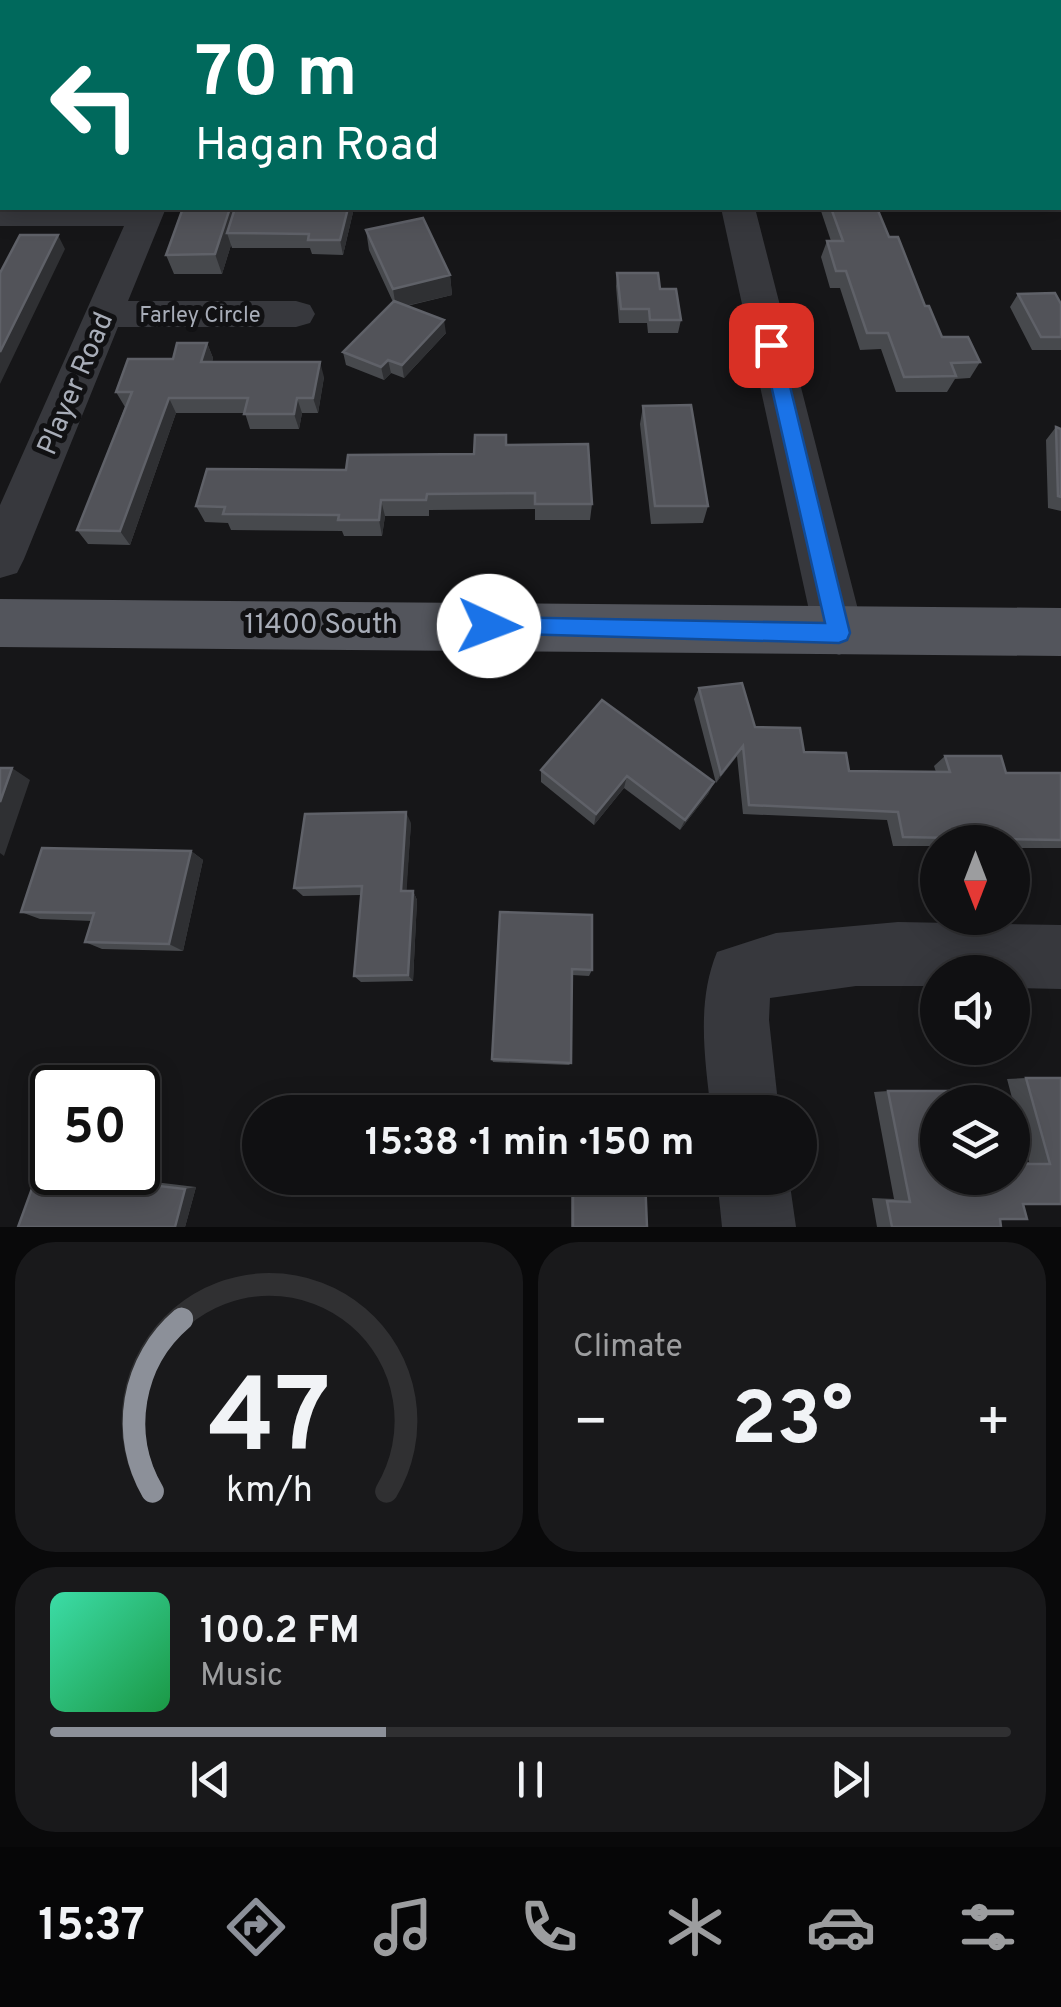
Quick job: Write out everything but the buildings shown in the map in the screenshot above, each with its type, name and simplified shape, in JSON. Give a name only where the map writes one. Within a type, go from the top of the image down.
[{"type":"main road","name":"11400 South","points":[[0,623],[402,623],[839,633],[1061,632]]},
{"type":"street","points":[[738,210],[839,633]]},
{"type":"street","points":[[0,216],[147,212]]},
{"type":"street","name":"Player Road","points":[[0,560],[147,212]]},
{"type":"street","name":"Farley Circle","points":[[104,314],[296,314]]},
{"type":"street","points":[[744,1095],[736,1020],[740,976],[777,962],[850,956],[1061,957]]},
{"type":"street","points":[[755,1195],[759,1227]]},
{"type":"route","points":[[489,626],[839,633],[771,345]]}]
